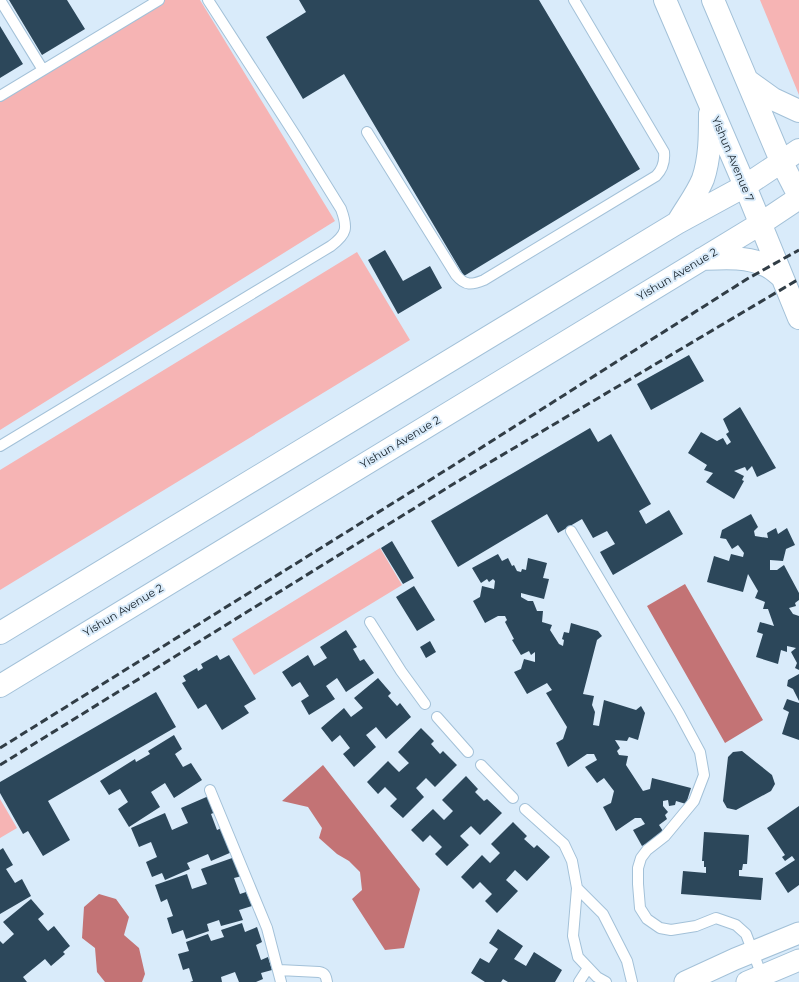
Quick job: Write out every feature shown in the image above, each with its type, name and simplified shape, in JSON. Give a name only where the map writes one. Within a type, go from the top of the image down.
[{"type":"main road","name":"Yishun Avenue 7","points":[[665,0],[745,186],[799,318]]},
{"type":"main road","points":[[713,0],[748,81],[790,155],[799,197]]},
{"type":"main road","points":[[748,81],[774,99],[799,111]]},
{"type":"main road","points":[[677,223],[699,188],[703,178],[710,147],[710,104]]},
{"type":"main road","points":[[0,633],[677,223],[745,186],[790,155]]},
{"type":"main road","name":"Yishun Avenue 2","points":[[0,686],[760,224],[799,197]]},
{"type":"main road","points":[[701,260],[724,258],[758,262],[768,266],[782,277]]},
{"type":"street","points":[[685,982],[799,933]]},
{"type":"street","points":[[754,979],[799,960]]},
{"type":"lane","points":[[0,0],[43,70]]},
{"type":"lane","points":[[0,96],[158,0]]},
{"type":"lane","points":[[1,443],[331,246],[340,239],[346,229],[345,221],[340,210],[297,138],[208,0]]},
{"type":"lane","points":[[367,132],[456,275],[460,280],[468,284],[477,283],[484,280],[656,176],[660,172],[663,165],[665,159],[664,152],[574,0]]},
{"type":"lane","points":[[571,531],[700,752],[704,775],[694,801],[665,836],[647,850],[641,858],[638,868],[640,908],[647,919],[660,928],[671,930],[696,926],[716,918],[736,925],[746,934],[752,953],[754,979]]},
{"type":"lane","points":[[370,622],[400,671],[425,704]]},
{"type":"lane","points":[[437,717],[468,752]]},
{"type":"lane","points":[[481,765],[513,798]]},
{"type":"lane","points":[[210,790],[267,928],[281,982]]},
{"type":"lane","points":[[525,809],[564,844],[572,861],[577,888],[573,936],[578,957],[597,977],[606,982]]},
{"type":"lane","points":[[577,888],[603,914],[627,961],[632,982]]},
{"type":"lane","points":[[579,982],[588,968]]},
{"type":"lane","points":[[279,970],[319,972],[326,976],[327,982]]},
{"type":"shaded area","points":[[159,0],[200,0],[335,221],[0,430],[0,98]]},
{"type":"shaded area","points":[[760,0],[799,0],[799,95]]},
{"type":"shaded area","points":[[357,252],[410,340],[0,590],[0,470]]},
{"type":"shaded area","points":[[380,548],[402,585],[254,675],[232,639]]},
{"type":"shaded area","points":[[685,584],[763,720],[725,743],[647,606]]},
{"type":"shaded area","points":[[323,765],[420,889],[404,948],[385,950],[352,899],[362,890],[360,872],[349,861],[337,854],[319,838],[322,828],[308,807],[282,801]]},
{"type":"shaded area","points":[[0,799],[17,828],[0,838]]},
{"type":"shaded area","points":[[99,894],[116,899],[129,917],[124,935],[139,948],[145,974],[142,982],[105,982],[97,972],[95,948],[82,938],[84,907]]},
{"type":"building","points":[[9,0],[67,0],[85,29],[42,55]]},
{"type":"building","points":[[299,0],[539,0],[640,169],[464,276],[344,74],[303,99],[266,37],[306,12]]},
{"type":"building","points":[[0,26],[23,64],[0,78]]},
{"type":"building","points":[[385,250],[403,281],[430,266],[442,288],[398,314],[368,260]]},
{"type":"building","points":[[689,355],[704,381],[651,410],[637,384]]},
{"type":"building","points":[[740,407],[776,468],[757,477],[752,466],[747,471],[745,467],[734,471],[744,476],[742,480],[744,481],[734,499],[706,482],[713,473],[704,470],[707,465],[688,453],[701,432],[717,441],[723,438],[727,445],[731,442],[726,434],[729,432],[723,419]]},
{"type":"building","points":[[590,428],[598,442],[611,434],[651,504],[639,511],[646,524],[669,510],[683,534],[613,575],[600,552],[615,544],[607,531],[593,538],[582,519],[558,533],[547,514],[458,567],[431,521]]},
{"type":"building","points":[[751,514],[758,527],[754,531],[755,536],[768,538],[767,533],[776,528],[778,534],[787,528],[795,545],[786,549],[783,561],[770,560],[770,570],[777,570],[784,565],[799,593],[799,600],[795,603],[796,606],[789,608],[793,614],[799,616],[799,670],[795,668],[797,663],[791,652],[796,648],[787,646],[787,652],[781,650],[778,664],[756,657],[763,634],[757,632],[760,622],[774,626],[768,609],[763,609],[765,602],[755,598],[758,591],[748,574],[743,592],[707,582],[714,556],[729,561],[731,554],[743,557],[744,553],[738,545],[732,549],[726,539],[720,538],[722,530]]},
{"type":"building","points":[[392,541],[414,578],[403,584],[381,548]]},
{"type":"building","points":[[498,554],[502,561],[508,558],[512,566],[514,565],[517,571],[521,572],[522,569],[526,570],[528,558],[547,563],[543,578],[549,579],[544,599],[521,593],[521,597],[528,601],[533,601],[537,611],[543,611],[542,622],[552,625],[550,630],[559,644],[563,646],[564,640],[562,639],[564,632],[569,633],[571,623],[598,631],[602,636],[597,640],[583,694],[594,696],[592,705],[595,712],[593,725],[599,726],[604,700],[636,710],[641,706],[645,713],[638,740],[629,737],[627,741],[615,740],[620,748],[617,751],[619,755],[628,756],[626,765],[643,791],[650,789],[652,778],[691,788],[686,804],[676,801],[675,805],[669,806],[668,800],[663,801],[663,806],[668,812],[665,815],[667,819],[659,825],[665,834],[642,846],[633,830],[645,824],[641,818],[635,818],[616,831],[603,807],[611,803],[614,791],[604,778],[597,783],[585,767],[597,760],[594,754],[587,754],[568,767],[556,743],[563,739],[567,727],[546,693],[552,690],[547,683],[527,694],[514,672],[521,669],[524,659],[535,662],[535,652],[531,655],[529,651],[521,655],[512,640],[514,639],[505,622],[507,620],[505,616],[498,616],[485,623],[473,601],[480,597],[482,586],[494,589],[495,581],[493,579],[489,582],[487,579],[481,583],[472,568]]},
{"type":"building","points":[[414,586],[435,620],[417,631],[396,597]]},
{"type":"building","points":[[346,630],[357,647],[353,649],[360,661],[364,659],[374,673],[346,692],[337,678],[326,686],[335,699],[309,715],[301,701],[309,696],[300,682],[292,687],[282,672],[308,655],[314,666],[327,658],[320,647]]},
{"type":"building","points":[[430,641],[436,652],[426,658],[420,647]]},
{"type":"building","points":[[217,655],[220,660],[229,655],[256,699],[244,706],[249,713],[222,730],[206,704],[198,709],[182,683],[186,681],[183,676],[197,668],[198,671],[203,668],[201,664]]},
{"type":"building","points":[[799,674],[799,701],[793,689],[787,686],[788,680]]},
{"type":"building","points":[[378,678],[391,693],[388,696],[397,706],[400,703],[411,717],[386,739],[376,727],[366,735],[376,747],[354,767],[343,754],[350,748],[340,735],[332,742],[321,728],[344,708],[351,717],[363,708],[354,698]]},
{"type":"building","points":[[156,692],[176,727],[48,801],[70,840],[43,856],[28,831],[23,834],[0,793],[0,782]]},
{"type":"building","points":[[787,699],[799,703],[799,740],[782,734],[789,712],[783,709]]},
{"type":"building","points":[[421,728],[434,741],[431,744],[440,754],[443,751],[457,765],[435,787],[426,778],[416,788],[424,797],[403,818],[390,806],[397,799],[385,787],[378,794],[367,782],[388,761],[399,772],[409,763],[398,752]]},
{"type":"building","points":[[174,735],[182,749],[175,754],[183,767],[191,763],[202,780],[174,798],[165,783],[151,792],[160,807],[129,827],[118,809],[128,802],[120,789],[109,795],[100,781],[135,759],[136,762],[150,754],[148,751]]},
{"type":"building","points":[[742,751],[772,775],[775,784],[771,791],[736,810],[727,808],[723,801],[728,757],[733,752]]},
{"type":"building","points":[[466,776],[478,789],[475,792],[484,801],[487,799],[502,813],[480,835],[471,826],[460,836],[469,845],[447,866],[435,854],[442,847],[430,835],[423,842],[411,830],[433,809],[444,820],[453,811],[442,800]]},
{"type":"building","points":[[211,795],[218,811],[211,814],[217,830],[224,827],[232,852],[211,861],[208,854],[187,863],[190,869],[165,880],[162,873],[152,877],[146,862],[157,857],[151,842],[139,847],[131,828],[165,813],[172,830],[188,823],[181,808]]},
{"type":"building","points":[[799,806],[799,885],[788,893],[775,873],[795,860],[792,856],[785,861],[782,857],[785,855],[767,828]]},
{"type":"building","points":[[513,822],[527,836],[524,839],[534,848],[537,845],[550,857],[527,881],[515,870],[506,880],[518,891],[497,913],[485,901],[492,894],[480,882],[473,889],[461,877],[482,855],[490,863],[500,853],[491,844]]},
{"type":"building","points":[[704,832],[749,835],[747,864],[743,864],[742,870],[739,870],[739,876],[763,878],[761,900],[681,894],[683,871],[706,873],[704,861],[702,861]]},
{"type":"building","points":[[3,848],[13,865],[6,869],[15,883],[22,879],[31,896],[0,914],[0,850]]},
{"type":"building","points":[[235,857],[242,876],[234,878],[240,894],[246,892],[252,906],[239,910],[243,920],[221,926],[219,920],[207,924],[209,931],[186,939],[183,930],[172,934],[167,918],[173,916],[167,899],[161,902],[155,885],[187,874],[192,889],[207,884],[201,869]]},
{"type":"building","points":[[31,899],[44,914],[38,919],[48,931],[54,926],[70,946],[63,952],[65,954],[51,966],[45,959],[23,977],[27,982],[0,982],[0,941],[3,944],[14,934],[3,922]]},
{"type":"building","points":[[242,923],[245,932],[257,927],[262,942],[256,945],[261,960],[268,957],[272,970],[261,973],[263,979],[256,982],[239,982],[235,972],[221,977],[222,982],[190,982],[193,981],[189,968],[183,970],[178,954],[189,951],[186,942],[208,934],[211,941],[224,937],[221,930]]},
{"type":"building","points":[[498,929],[523,946],[514,959],[526,966],[534,952],[562,970],[555,982],[508,982],[503,979],[501,982],[485,982],[471,973],[480,958],[489,963],[498,949],[489,943]]},
{"type":"railway","points":[[0,748],[446,470],[747,279],[799,250]]},
{"type":"railway","points":[[0,765],[455,483],[799,279]]}]
